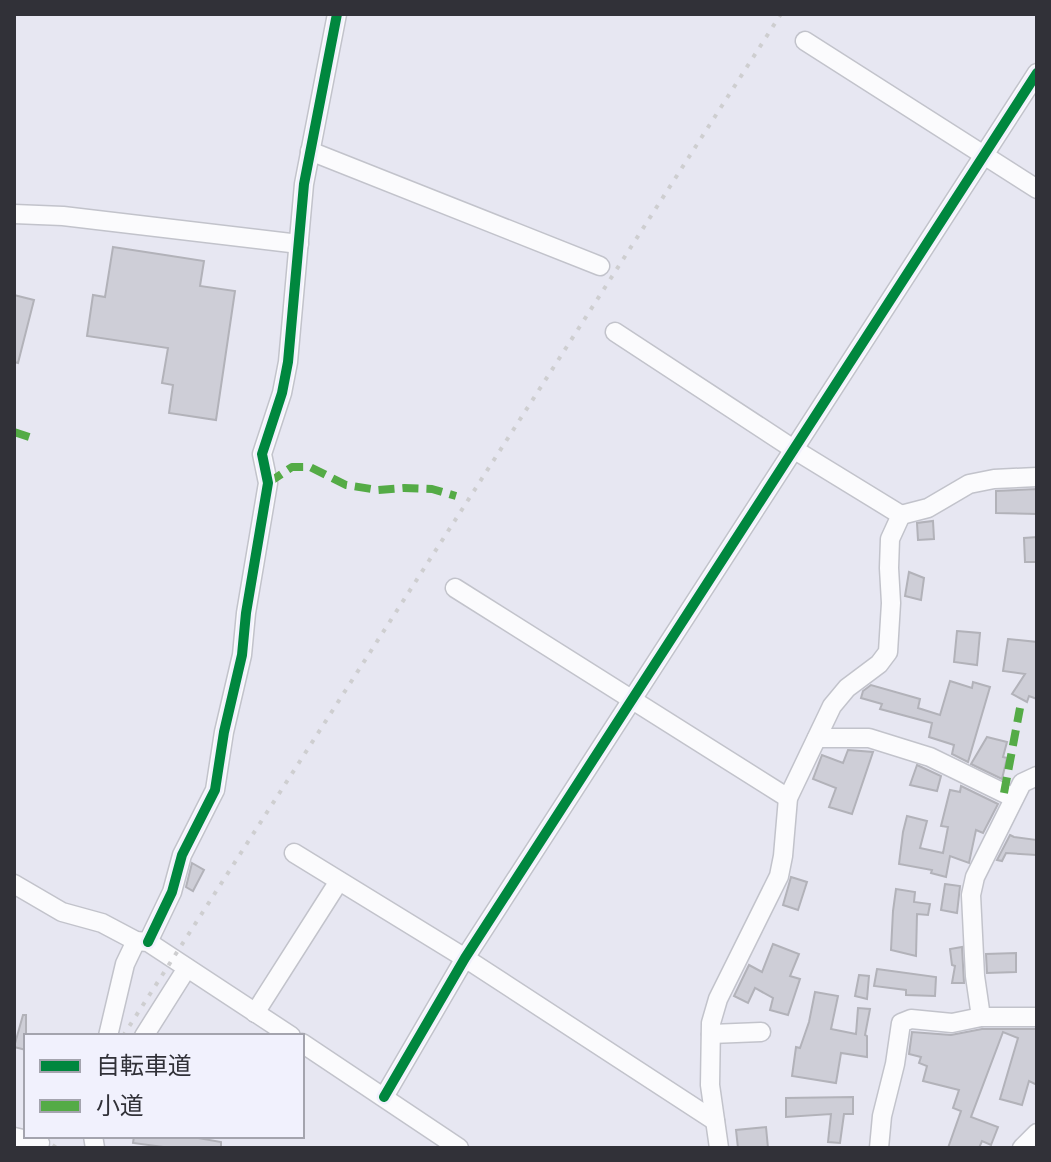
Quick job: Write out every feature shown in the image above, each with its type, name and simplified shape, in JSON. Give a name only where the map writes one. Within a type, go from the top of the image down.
[{"type":"street","points":[[108,1034],[125,964],[172,892],[182,855],[215,790],[224,732],[242,655],[268,483],[262,454],[282,393],[288,362],[304,184],[337,14]]},
{"type":"street","points":[[805,41],[1037,189]]},
{"type":"street","points":[[384,1097],[465,958],[1037,73]]},
{"type":"street","points":[[310,151],[600,266]]},
{"type":"street","points":[[14,214],[63,216],[299,244]]},
{"type":"street","points":[[615,332],[901,515],[928,508],[969,484],[994,479],[1037,477]]},
{"type":"street","points":[[719,1148],[710,1085],[711,1023],[718,999],[779,876],[788,798],[832,706],[847,688],[879,664],[888,652],[890,539],[901,515]]},
{"type":"street","points":[[455,588],[788,798]]},
{"type":"street","points":[[817,738],[869,738],[930,757],[1014,798]]},
{"type":"street","points":[[981,1017],[975,976],[971,895],[975,877],[1022,783],[1037,776]]},
{"type":"street","points":[[294,853],[465,958],[715,1121]]},
{"type":"street","points":[[255,1013],[339,881]]},
{"type":"street","points":[[14,884],[62,912],[102,923],[142,941],[288,1034]]},
{"type":"street","points":[[145,1034],[187,968]]},
{"type":"street","points":[[879,1148],[882,1116],[901,1023],[911,1019],[952,1023],[981,1017],[1037,1017]]},
{"type":"street","points":[[711,1034],[761,1032]]},
{"type":"street","points":[[304,1044],[459,1148]]},
{"type":"street","points":[[1022,1148],[1037,1133]]},
{"type":"street","points":[[14,1137],[40,1142]]},
{"type":"building","points":[[113,247],[204,261],[200,286],[235,291],[216,420],[169,413],[173,385],[162,383],[168,348],[87,336],[93,295],[105,297]]},
{"type":"building","points":[[14,295],[34,300],[18,363],[14,362]]},
{"type":"building","points":[[1037,489],[1037,514],[996,513],[996,491]]},
{"type":"building","points":[[933,521],[934,539],[918,540],[917,523]]},
{"type":"building","points":[[1037,537],[1037,562],[1025,562],[1024,538]]},
{"type":"building","points":[[909,572],[924,578],[921,600],[905,596]]},
{"type":"building","points":[[957,631],[980,633],[977,665],[954,662]]},
{"type":"building","points":[[1008,639],[1037,642],[1037,699],[1029,696],[1027,702],[1012,694],[1025,674],[1003,671]]},
{"type":"building","points":[[950,681],[972,688],[973,682],[990,687],[968,762],[952,754],[954,745],[929,737],[932,723],[880,709],[882,704],[861,698],[863,691],[871,685],[920,699],[918,708],[940,715]]},
{"type":"building","points":[[987,737],[1007,742],[1002,779],[971,764]]},
{"type":"building","points":[[848,750],[873,752],[852,814],[829,807],[836,788],[813,779],[822,755],[843,763]]},
{"type":"building","points":[[917,765],[941,776],[937,791],[910,785]]},
{"type":"building","points":[[961,786],[998,804],[983,833],[976,830],[969,863],[950,856],[946,877],[931,873],[932,870],[899,864],[907,816],[927,821],[920,848],[943,853],[948,827],[941,826],[950,790],[960,792]]},
{"type":"building","points":[[1010,835],[1037,840],[1036,855],[1006,853],[1002,861],[997,860]]},
{"type":"building","points":[[192,863],[204,870],[193,891],[186,887]]},
{"type":"building","points":[[791,877],[807,882],[798,910],[783,905]]},
{"type":"building","points":[[945,884],[960,886],[957,913],[941,910]]},
{"type":"building","points":[[896,889],[915,892],[914,902],[930,904],[928,915],[917,914],[916,956],[891,950]]},
{"type":"building","points":[[773,944],[799,954],[790,976],[800,979],[788,1015],[770,1010],[773,998],[755,988],[748,1003],[734,996],[749,965],[762,972]]},
{"type":"building","points":[[962,947],[964,983],[952,983],[955,966],[952,965],[950,949]]},
{"type":"building","points":[[1016,953],[1016,972],[987,973],[986,954]]},
{"type":"building","points":[[877,969],[936,977],[935,996],[906,995],[906,990],[874,986]]},
{"type":"building","points":[[859,975],[869,976],[867,999],[855,996]]},
{"type":"building","points":[[815,992],[838,996],[831,1029],[856,1034],[858,1008],[870,1009],[865,1035],[867,1057],[841,1053],[836,1083],[792,1076],[796,1047],[800,1048],[809,1022]]},
{"type":"building","points":[[23,1015],[26,1015],[24,1050],[14,1047]]},
{"type":"building","points":[[982,1029],[1037,1029],[1037,1085],[1029,1081],[1022,1105],[1000,1099],[1018,1038],[1003,1032],[971,1117],[998,1127],[991,1145],[982,1141],[979,1148],[948,1148],[961,1111],[953,1108],[959,1090],[923,1081],[927,1066],[919,1063],[921,1057],[909,1054],[912,1032],[951,1035]]},
{"type":"building","points":[[853,1097],[853,1114],[844,1114],[840,1143],[828,1142],[831,1114],[786,1117],[786,1098]]},
{"type":"building","points":[[766,1127],[768,1148],[738,1148],[736,1130]]},
{"type":"building","points":[[134,1138],[198,1138],[221,1142],[221,1148],[171,1148],[133,1143]]},
{"type":"railway","points":[[124,1034],[781,14]]},
{"type":"railway","points":[[53,1148],[60,1138]]},
{"type":"marked path","points":[[14,432],[32,438]]},
{"type":"marked path","points":[[268,483],[292,467],[310,467],[346,485],[378,490],[432,489],[456,496]]},
{"type":"marked path","points":[[1004,793],[1020,708]]},
{"type":"cycle path","points":[[148,942],[172,892],[182,855],[215,790],[224,732],[242,655],[268,483],[262,454],[282,393],[288,362],[304,184],[337,14]]},
{"type":"cycle path","points":[[384,1097],[465,958],[1037,73]]}]
